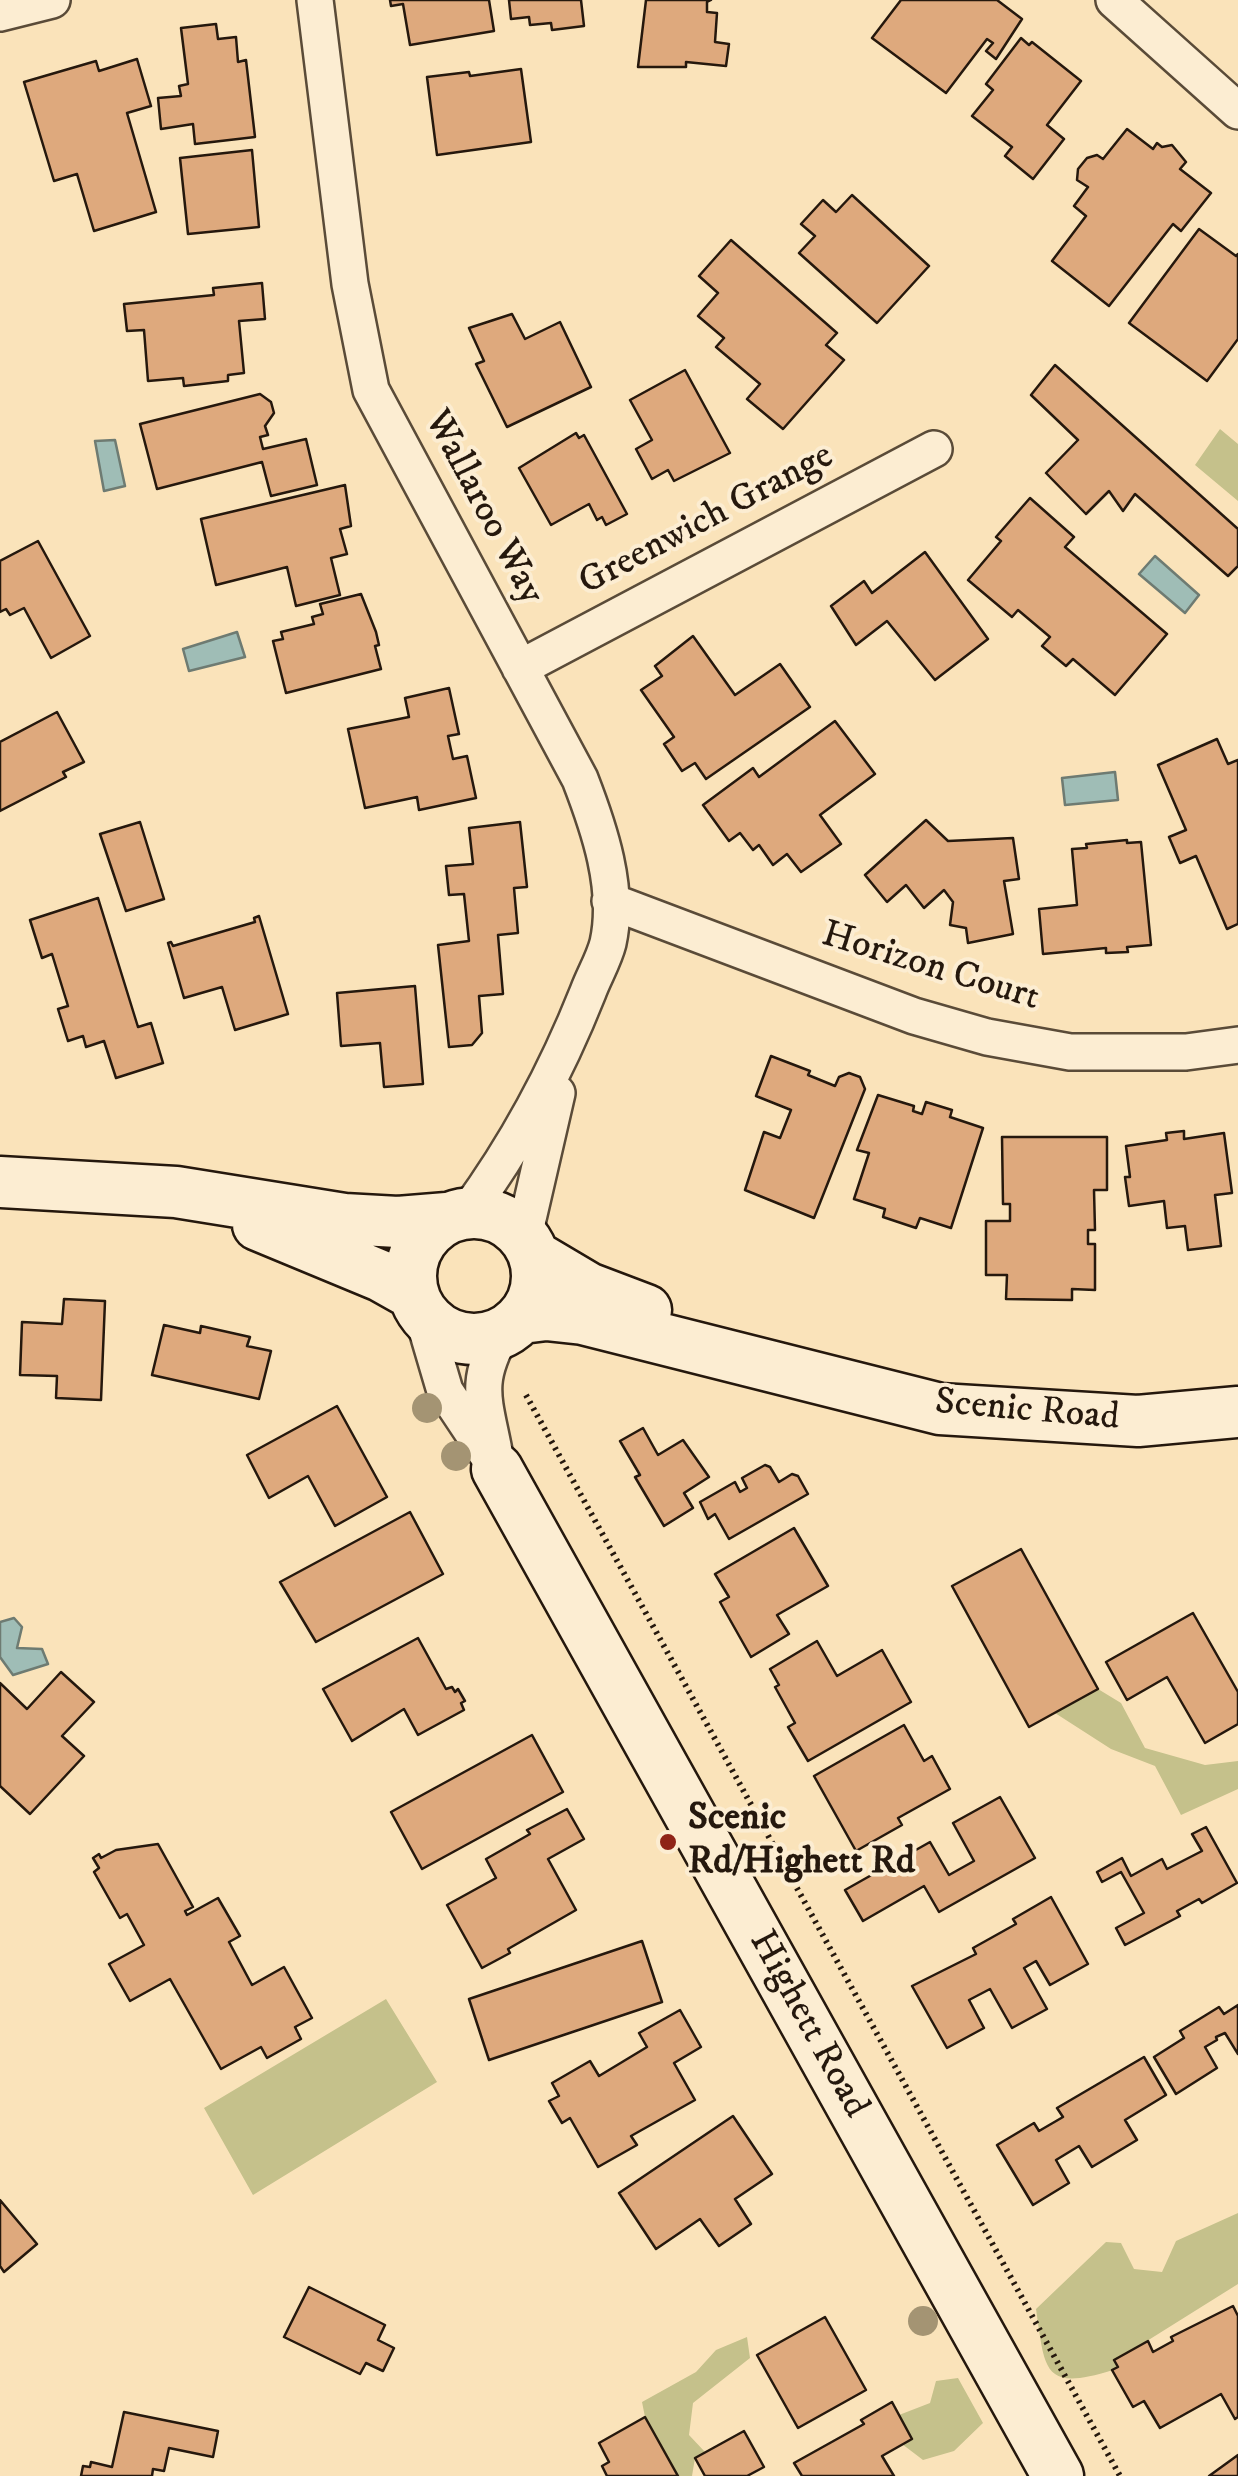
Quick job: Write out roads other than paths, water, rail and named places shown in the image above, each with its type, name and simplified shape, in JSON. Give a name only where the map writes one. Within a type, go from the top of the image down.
[{"type":"main road","points":[[3,1173],[176,1192],[344,1219],[398,1222],[490,1214],[510,1223],[529,1246],[538,1277],[536,1288],[512,1325],[481,1339],[458,1338],[438,1328],[418,1303],[382,1276],[176,1192]]},
{"type":"main road","points":[[418,1303],[410,1272],[416,1250],[428,1232],[457,1215]]},
{"type":"main road","name":"Scenic Road","points":[[529,1246],[588,1288],[819,1377]]},
{"type":"main road","name":"Scenic Road","points":[[512,1325],[546,1316],[583,1319],[940,1409],[1138,1421],[1238,1412]]},
{"type":"main road","name":"Highett Road","points":[[497,1469],[1058,2476]]},
{"type":"street","points":[[0,13],[52,0]]},
{"type":"street","name":"Wallaroo Way","points":[[315,0],[350,284],[371,390],[580,779],[600,832],[610,901],[608,942],[572,1034],[511,1152],[457,1215]]},
{"type":"street","points":[[1114,0],[1238,111]]},
{"type":"street","name":"Greenwich Grange","points":[[520,668],[934,449]]},
{"type":"street","name":"Horizon Court","points":[[610,901],[914,1016],[987,1038],[1086,1052],[1186,1052],[1238,1044]]},
{"type":"street","name":"Wallaroo Way","points":[[529,1246],[572,1034]]},
{"type":"street","name":"Highett Road","points":[[418,1303],[445,1391],[497,1469]]},
{"type":"street","name":"Highett Road","points":[[497,1469],[481,1387],[488,1358],[512,1325]]},
{"type":"water","points":[[115,440],[125,486],[104,491],[95,441]]},
{"type":"water","points":[[1155,556],[1199,595],[1185,613],[1139,574]]},
{"type":"water","points":[[237,632],[245,657],[189,671],[183,649]]},
{"type":"water","points":[[1115,772],[1118,800],[1065,805],[1062,778]]},
{"type":"water","points":[[14,1618],[22,1627],[17,1648],[42,1649],[48,1664],[13,1675],[0,1657],[0,1622]]},
{"type":"place","name":"Scenic Rd/Highett Rd","points":[[668,1842]]}]
